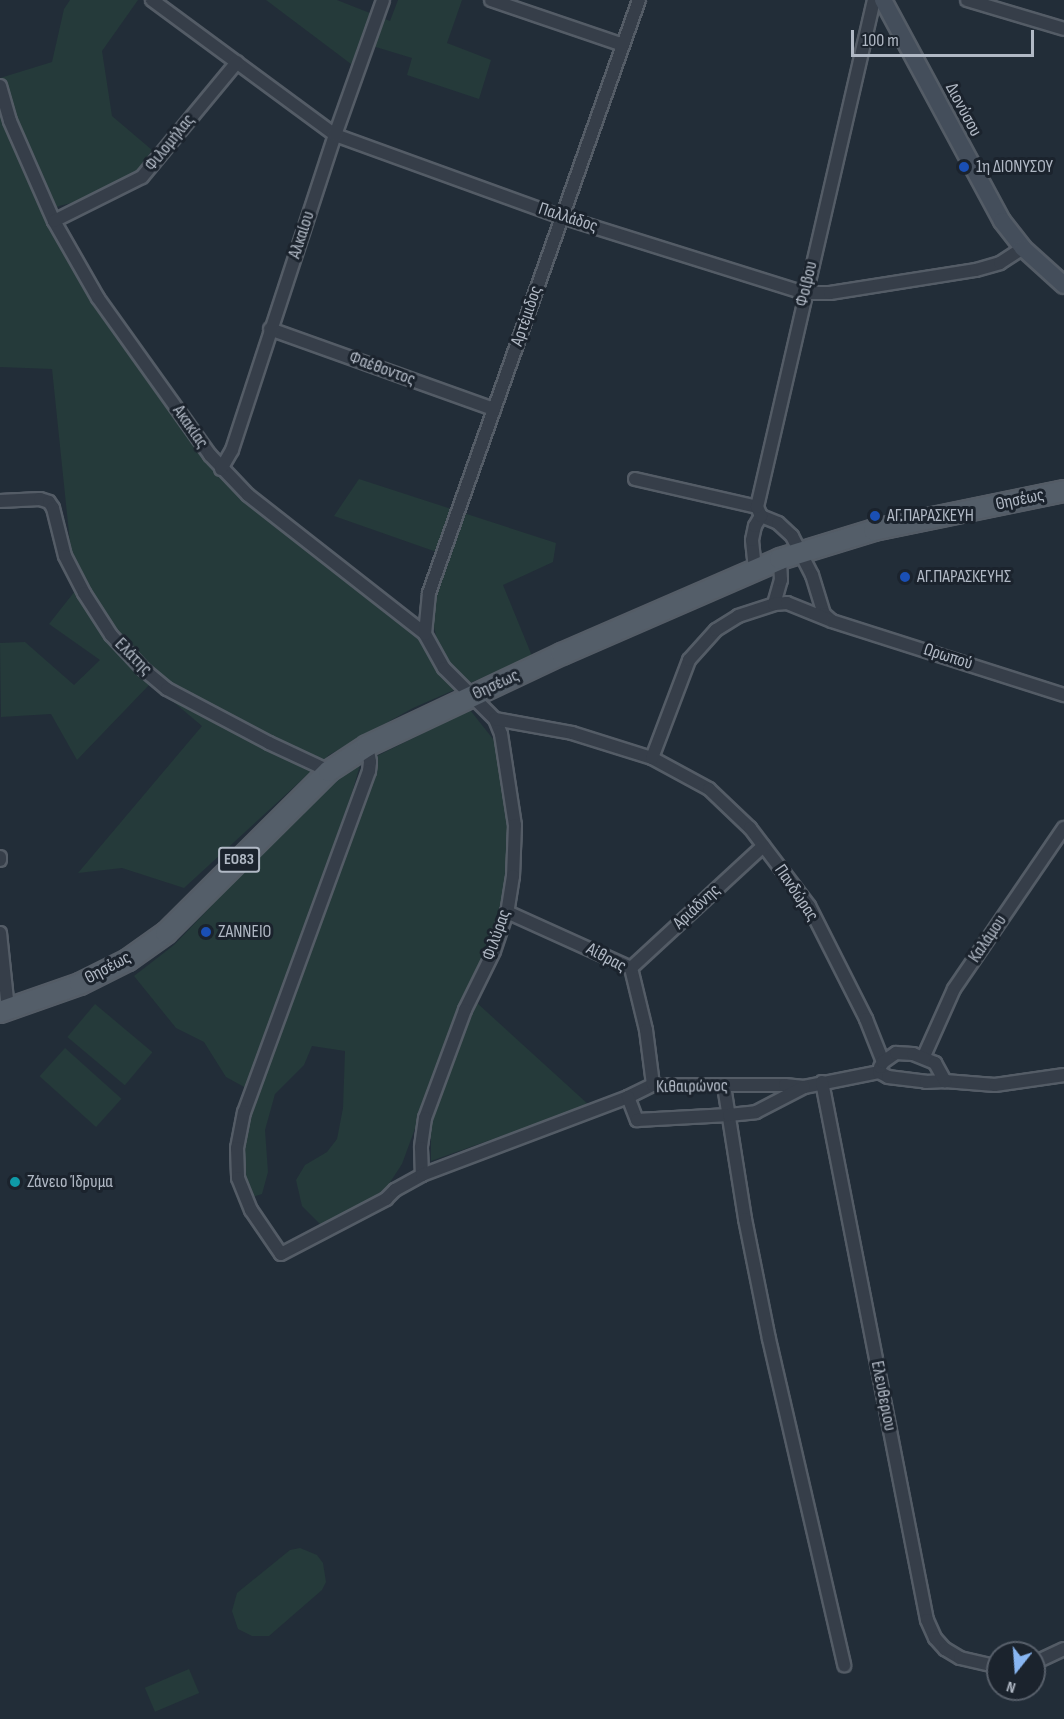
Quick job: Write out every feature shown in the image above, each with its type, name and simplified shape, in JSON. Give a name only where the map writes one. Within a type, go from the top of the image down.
[{"type":"main road","name":"Διονύσου","points":[[883,0],[1002,221],[1023,248],[1064,285]]},
{"type":"main road","name":"Θησέως","points":[[4,1010],[80,984],[128,960],[166,933],[329,771],[366,746],[755,568],[801,551],[873,530],[1064,491]]},
{"type":"street","name":"Παλλάδος","points":[[152,0],[335,135],[562,217],[805,293],[830,293],[976,270],[1000,263],[1023,248]]},
{"type":"street","name":"Αλκαίου","points":[[221,469],[232,450],[335,135],[383,0]]},
{"type":"street","points":[[491,0],[623,45]]},
{"type":"street","name":"Αρτέμιδος","points":[[425,634],[429,592],[639,0]]},
{"type":"street","name":"Φοίβου","points":[[755,568],[752,540],[805,293],[874,0]]},
{"type":"street","points":[[968,0],[1064,29]]},
{"type":"street","name":"Φιλομήλας","points":[[54,221],[142,177],[237,62]]},
{"type":"street","name":"Ακακίας","points":[[0,86],[10,122],[54,221],[98,298],[221,469],[248,495],[425,634],[444,668],[471,696]]},
{"type":"street","name":"Φαέθοντος","points":[[270,329],[494,409]]},
{"type":"street","points":[[635,479],[759,511],[789,532],[801,551],[824,615],[832,621]]},
{"type":"street","name":"Ελάτης","points":[[0,501],[40,499],[49,502],[53,508],[65,556],[111,635],[143,669],[167,689],[269,743],[329,771]]},
{"type":"street","points":[[652,758],[689,660],[716,630],[738,616],[774,604],[781,580],[780,559]]},
{"type":"street","name":"Ωρωπού","points":[[774,604],[787,603],[832,621],[1064,695]]},
{"type":"street","points":[[471,696],[495,719]]},
{"type":"street","name":"Πανδώρας","points":[[495,719],[572,733],[652,758],[709,789],[750,828],[808,906],[856,999],[881,1067]]},
{"type":"street","name":"Φιλύρας","points":[[422,1175],[421,1148],[425,1118],[465,1010],[494,951],[507,912],[513,876],[515,825],[501,734],[495,719]]},
{"type":"street","name":"Κιθαιρώνος","points":[[366,746],[370,762],[369,771],[244,1112],[237,1148],[238,1178],[251,1210],[281,1254],[386,1199],[395,1190],[422,1175],[628,1097],[653,1085],[804,1087],[881,1067],[894,1078],[940,1083],[945,1081],[995,1085],[1064,1075]]},
{"type":"street","name":"Καλάμου","points":[[924,1056],[954,989],[1064,828]]},
{"type":"street","name":"Αριάδνης","points":[[631,968],[763,846]]},
{"type":"street","name":"Αίθρας","points":[[507,912],[631,968],[646,1030],[653,1085]]},
{"type":"street","points":[[0,934],[4,1010]]},
{"type":"street","points":[[881,1067],[896,1053],[924,1056],[935,1063],[945,1081]]},
{"type":"street","name":"Ελευθεριου","points":[[822,1082],[927,1620],[934,1638],[945,1649],[960,1658],[986,1664]]},
{"type":"street","points":[[724,1086],[745,1219],[769,1339],[844,1665]]},
{"type":"street","points":[[628,1097],[637,1120],[729,1115],[756,1112],[804,1087]]},
{"type":"street","points":[[1046,1657],[1064,1649]]},
{"type":"green space","points":[[70,0],[138,0],[102,51],[112,116],[152,150],[125,190],[59,206],[44,216],[93,302],[223,481],[392,619],[428,640],[436,636],[432,617],[433,596],[448,556],[334,516],[359,479],[556,543],[553,562],[503,585],[532,656],[413,708],[329,755],[184,888],[122,868],[78,873],[202,726],[151,683],[77,760],[51,714],[1,717],[0,643],[25,642],[74,685],[100,660],[49,624],[75,591],[52,369],[0,367],[0,78],[52,62],[64,9]]},
{"type":"green space","points":[[266,0],[337,0],[390,21],[398,0],[462,0],[447,43],[491,60],[479,99],[407,75],[412,58],[366,44],[355,67]]},
{"type":"green space","points":[[470,710],[497,744],[508,830],[503,901],[489,946],[463,998],[402,1164],[387,1187],[357,1209],[320,1224],[302,1206],[296,1180],[305,1165],[327,1152],[337,1139],[343,1108],[345,1051],[312,1046],[304,1065],[275,1094],[265,1130],[268,1172],[262,1194],[252,1197],[244,1174],[244,1144],[250,1116],[364,797],[373,779],[377,756]]},
{"type":"green space","points":[[360,765],[246,1088],[226,1077],[204,1042],[176,1028],[134,976],[174,945],[306,807],[335,780]]},
{"type":"green space","points":[[476,1002],[589,1105],[431,1161],[431,1127],[441,1091]]},
{"type":"green space","points":[[95,1004],[152,1052],[125,1085],[67,1037]]},
{"type":"green space","points":[[65,1048],[121,1099],[96,1127],[40,1076]]},
{"type":"green space","points":[[300,1548],[317,1555],[323,1563],[326,1582],[322,1590],[269,1636],[252,1636],[238,1629],[232,1611],[237,1593],[290,1550]]},
{"type":"green space","points":[[189,1669],[199,1693],[155,1712],[145,1688]]},
{"type":"place","name":"1η ΔΙΟΝΥΣΟΥ","points":[[964,167]]},
{"type":"place","name":"ΑΓ.ΠΑΡΑΣΚΕΥΗ","points":[[875,516]]},
{"type":"place","name":"ΑΓ.ΠΑΡΑΣΚΕΥΗΣ","points":[[905,577]]},
{"type":"place","name":"ΖΑΝΝΕΙΟ","points":[[206,932]]},
{"type":"place","name":"Ζάνειο Ίδρυμα","points":[[15,1182]]}]
